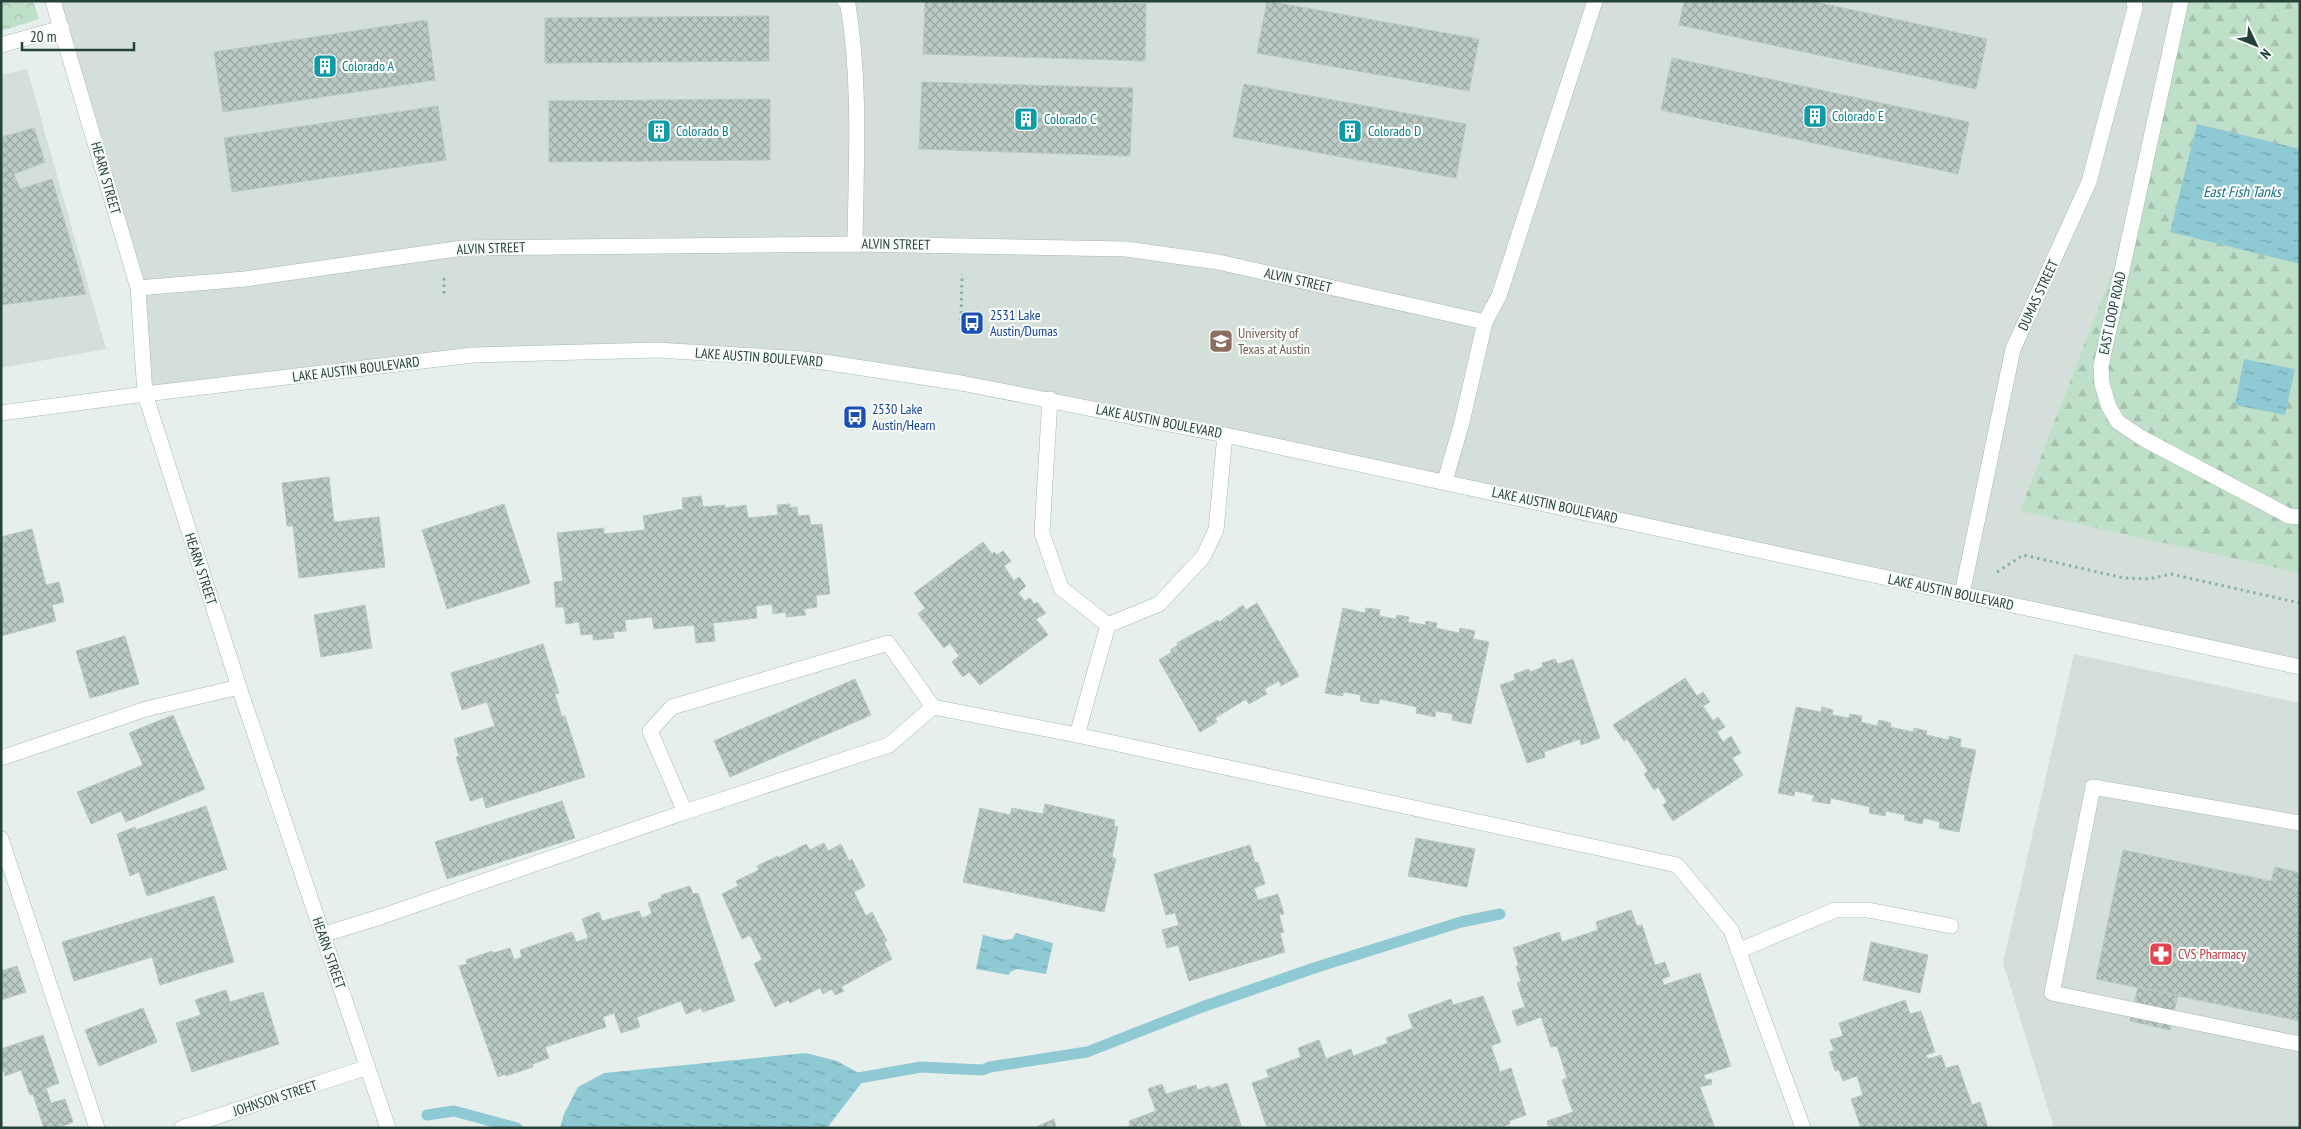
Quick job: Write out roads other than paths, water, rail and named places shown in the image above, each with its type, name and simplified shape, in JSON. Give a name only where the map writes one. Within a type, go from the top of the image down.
[{"type":"street","name":"HEARN STREET","points":[[53,1],[138,288],[145,394],[239,687],[388,1128]]},
{"type":"street","points":[[845,1],[848,5],[854,40],[857,82],[855,244]]},
{"type":"street","points":[[1445,481],[1462,422],[1484,322],[1500,296],[1594,1]]},
{"type":"street","name":"DUMAS STREET","points":[[1962,594],[2013,349],[2089,182],[2135,8],[2134,1]]},
{"type":"street","name":"EAST LOOP ROAD","points":[[2181,1],[2101,366],[2102,384],[2109,407],[2118,422],[2142,438],[2289,516],[2300,517]]},
{"type":"street","points":[[1,45],[62,28]]},
{"type":"street","name":"ALVIN STREET","points":[[138,288],[245,279],[463,248],[855,244],[1126,249],[1218,262],[1484,322]]},
{"type":"street","name":"LAKE AUSTIN BOULEVARD","points":[[1,413],[473,355],[657,350],[804,359],[912,374],[1225,435],[2300,667]]},
{"type":"street","points":[[1050,400],[1042,533],[1061,588],[1108,626]]},
{"type":"street","points":[[1108,626],[1159,604],[1203,557],[1216,530],[1225,435]]},
{"type":"street","points":[[1077,734],[1108,626]]},
{"type":"street","points":[[685,812],[650,731],[672,707],[888,642],[933,707],[1077,734],[1676,865],[1731,930],[1803,1128]]},
{"type":"street","points":[[1,758],[146,709],[239,687]]},
{"type":"street","points":[[322,935],[391,914],[685,812],[889,745],[933,707]]},
{"type":"street","points":[[2300,824],[2093,787],[2052,993],[2300,1044]]},
{"type":"street","points":[[1,839],[97,1128]]},
{"type":"street","points":[[1738,951],[1835,910],[1868,910],[1951,926]]},
{"type":"street","name":"JOHNSON STREET","points":[[182,1128],[368,1067]]},
{"type":"water","name":"East Fish Tanks","points":[[2197,124],[2300,149],[2300,264],[2170,232]]},
{"type":"water","points":[[2244,359],[2295,369],[2285,415],[2235,405]]},
{"type":"water","points":[[1016,933],[1053,943],[1046,974],[1017,969],[1010,972],[1009,975],[976,969],[983,935],[1004,940],[1012,939]]},
{"type":"water","points":[[806,1053],[837,1061],[866,1077],[827,1128],[560,1128],[564,1114],[578,1087],[604,1073]]},
{"type":"waterway","points":[[853,1079],[921,1067],[982,1070],[990,1067],[1087,1052],[1202,1007],[1314,968],[1461,922],[1500,914]]},
{"type":"waterway","points":[[427,1115],[454,1111],[517,1128]]},
{"type":"place","name":"Colorado A","points":[[325,66]]},
{"type":"place","name":"Colorado E","points":[[1815,116]]},
{"type":"place","name":"Colorado C","points":[[1026,119]]},
{"type":"place","name":"Colorado B","points":[[659,131]]},
{"type":"place","name":"Colorado D","points":[[1350,131]]},
{"type":"place","name":"2531 Lake Austin/Dumas","points":[[972,323]]},
{"type":"place","name":"University of Texas at Austin","points":[[1221,341]]},
{"type":"place","name":"2530 Lake Austin/Hearn","points":[[855,417]]},
{"type":"place","name":"CVS Pharmacy","points":[[2161,954]]}]
